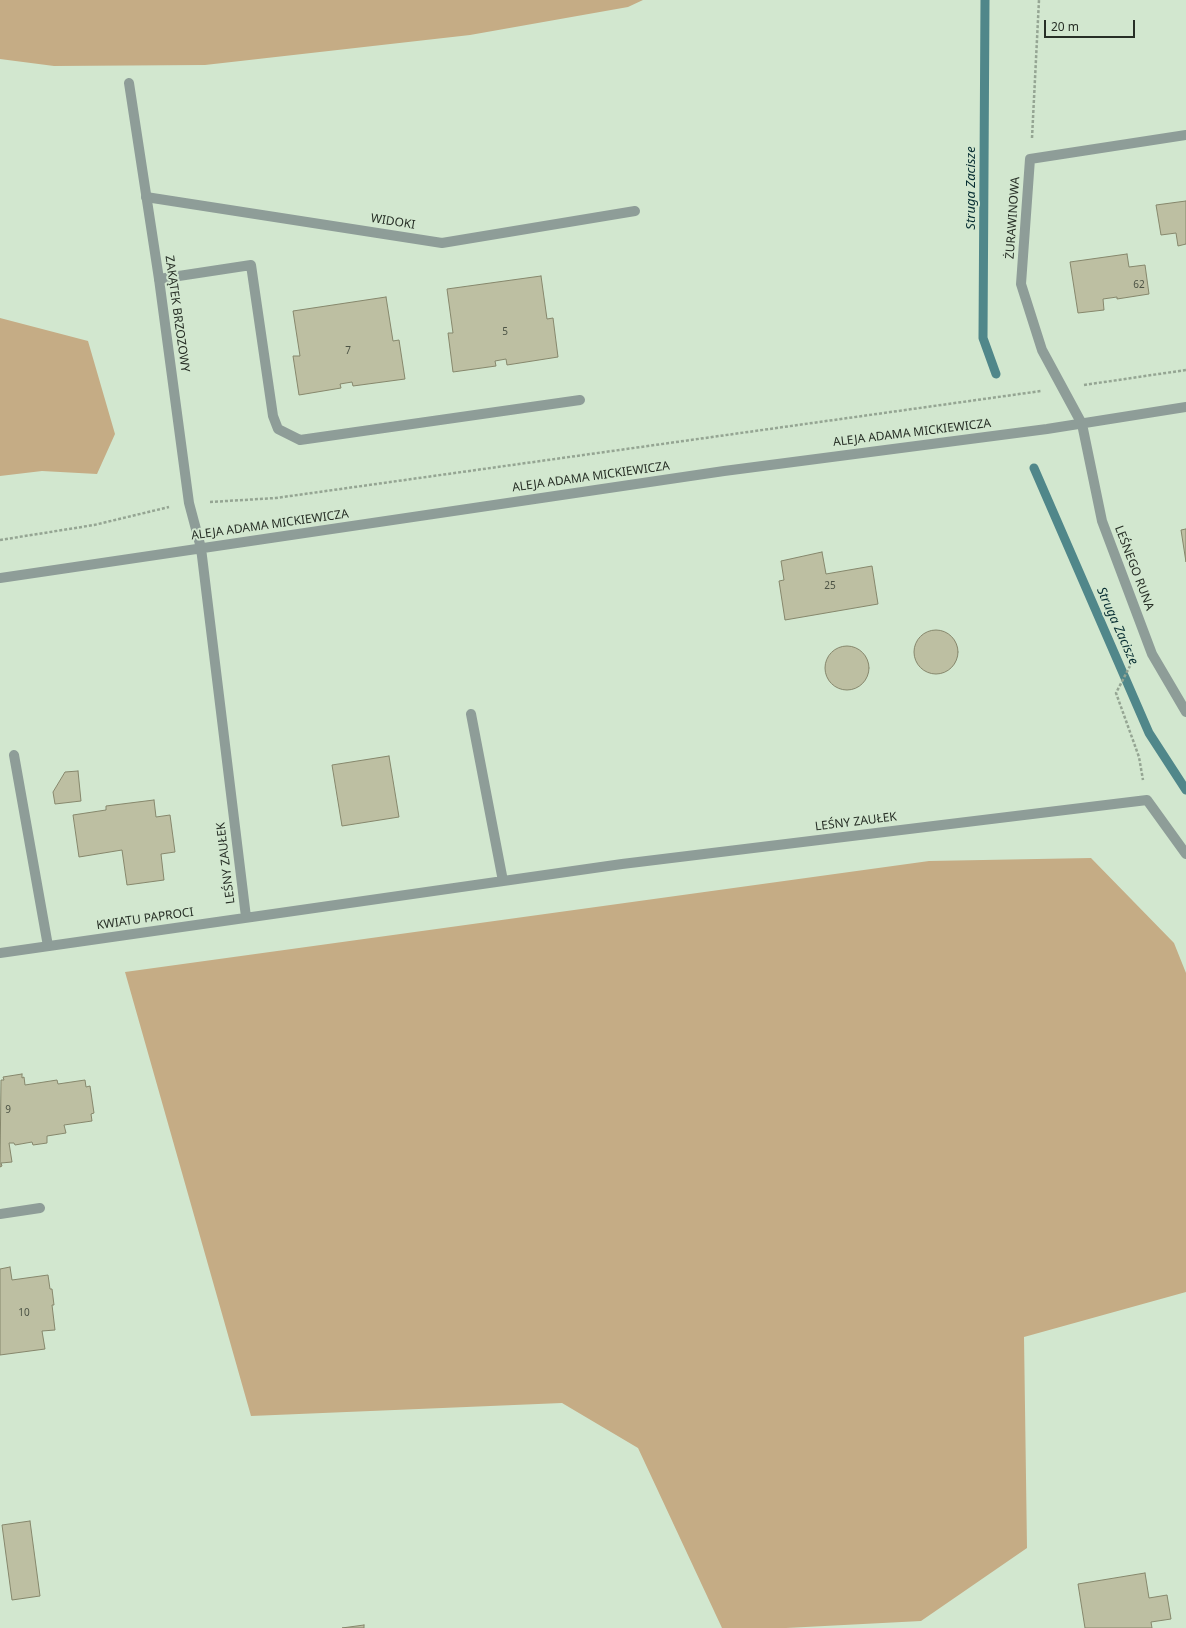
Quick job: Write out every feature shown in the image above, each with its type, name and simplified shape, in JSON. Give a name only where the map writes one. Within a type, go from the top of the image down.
[{"type":"street","name":"ZAKĄTEK BRZOZOWY","points":[[129,83],[159,279],[189,503],[201,548]]},
{"type":"street","points":[[1030,159],[1186,135]]},
{"type":"street","name":"ŻURAWINOWA","points":[[1030,159],[1021,284],[1042,350],[1082,424]]},
{"type":"street","name":"WIDOKI","points":[[146,197],[442,243],[635,211]]},
{"type":"street","points":[[159,279],[251,265],[273,416],[278,429],[300,440],[580,400]]},
{"type":"street","name":"ALEJA ADAMA MICKIEWICZA","points":[[0,578],[724,471],[1082,424],[1186,408]]},
{"type":"street","name":"LEŚNEGO RUNA","points":[[1082,424],[1102,521],[1152,654],[1186,712]]},
{"type":"street","name":"LEŚNY ZAUŁEK","points":[[201,548],[246,917],[622,864],[1147,800]]},
{"type":"street","points":[[471,714],[503,881]]},
{"type":"street","points":[[14,754],[48,946]]},
{"type":"street","points":[[1147,800],[1186,854]]},
{"type":"street","name":"KWIATU PAPROCI","points":[[0,953],[246,917]]},
{"type":"street","points":[[0,1214],[40,1208]]},
{"type":"path","points":[[1030,159],[1039,0]]},
{"type":"path","points":[[0,540],[94,526],[189,503],[276,498],[1186,370]]},
{"type":"path","points":[[1147,800],[1139,757],[1116,693],[1131,664],[1152,654]]},
{"type":"shaded area","points":[[0,0],[643,0],[628,7],[470,35],[205,65],[54,66],[0,59]]},
{"type":"shaded area","points":[[0,318],[88,341],[115,434],[97,474],[42,471],[0,476]]},
{"type":"shaded area","points":[[1091,858],[1174,943],[1186,973],[1186,1292],[1024,1337],[1027,1548],[921,1621],[786,1628],[722,1628],[638,1448],[562,1403],[251,1416],[125,972],[929,861]]},
{"type":"building","points":[[1186,201],[1186,244],[1178,246],[1176,233],[1161,235],[1156,205]]},
{"type":"building","points":[[1127,254],[1129,267],[1145,265],[1149,294],[1117,299],[1117,297],[1103,299],[1104,310],[1078,313],[1070,262]]},
{"type":"building","points":[[541,276],[547,319],[553,318],[558,357],[507,365],[506,359],[495,361],[496,366],[453,372],[448,333],[453,333],[447,289]]},
{"type":"building","points":[[386,297],[393,341],[399,340],[405,379],[353,386],[352,382],[340,384],[341,388],[299,395],[293,356],[300,356],[293,311]]},
{"type":"building","points":[[1186,529],[1186,562],[1181,530]]},
{"type":"building","points":[[822,552],[826,574],[872,566],[878,604],[785,620],[779,581],[784,580],[781,561]]},
{"type":"building","points":[[932,630],[940,630],[952,636],[958,648],[958,656],[952,668],[940,674],[932,674],[920,668],[914,656],[914,648],[920,636]]},
{"type":"building","points":[[843,646],[851,646],[863,652],[869,664],[869,672],[863,684],[851,690],[843,690],[831,684],[825,672],[825,664],[831,652]]},
{"type":"building","points":[[389,756],[399,817],[342,826],[332,765]]},
{"type":"building","points":[[78,771],[81,801],[55,804],[53,792],[65,772]]},
{"type":"building","points":[[154,800],[156,817],[170,815],[175,852],[161,854],[164,880],[127,885],[122,850],[79,857],[73,815],[106,810],[106,806]]},
{"type":"building","points":[[22,1074],[25,1085],[57,1080],[58,1084],[85,1080],[86,1087],[90,1086],[94,1113],[91,1114],[92,1121],[64,1125],[66,1133],[47,1136],[47,1143],[33,1145],[32,1142],[15,1145],[14,1143],[9,1143],[12,1162],[1,1163],[2,1166],[0,1167],[1,1080],[4,1080],[3,1077]]},
{"type":"building","points":[[10,1267],[12,1280],[48,1275],[50,1289],[52,1289],[55,1330],[42,1331],[45,1349],[0,1355],[0,1269]]},
{"type":"building","points":[[30,1521],[40,1596],[12,1600],[2,1525]]},
{"type":"building","points":[[1145,1573],[1149,1598],[1167,1595],[1171,1619],[1151,1622],[1152,1628],[1085,1628],[1078,1584]]},
{"type":"building","points":[[364,1625],[364,1628],[342,1628]]},
{"type":"waterway","name":"Struga Zacisze","points":[[985,0],[983,338],[996,374]]},
{"type":"waterway","name":"Struga Zacisze","points":[[1034,468],[1149,733],[1186,790]]}]
